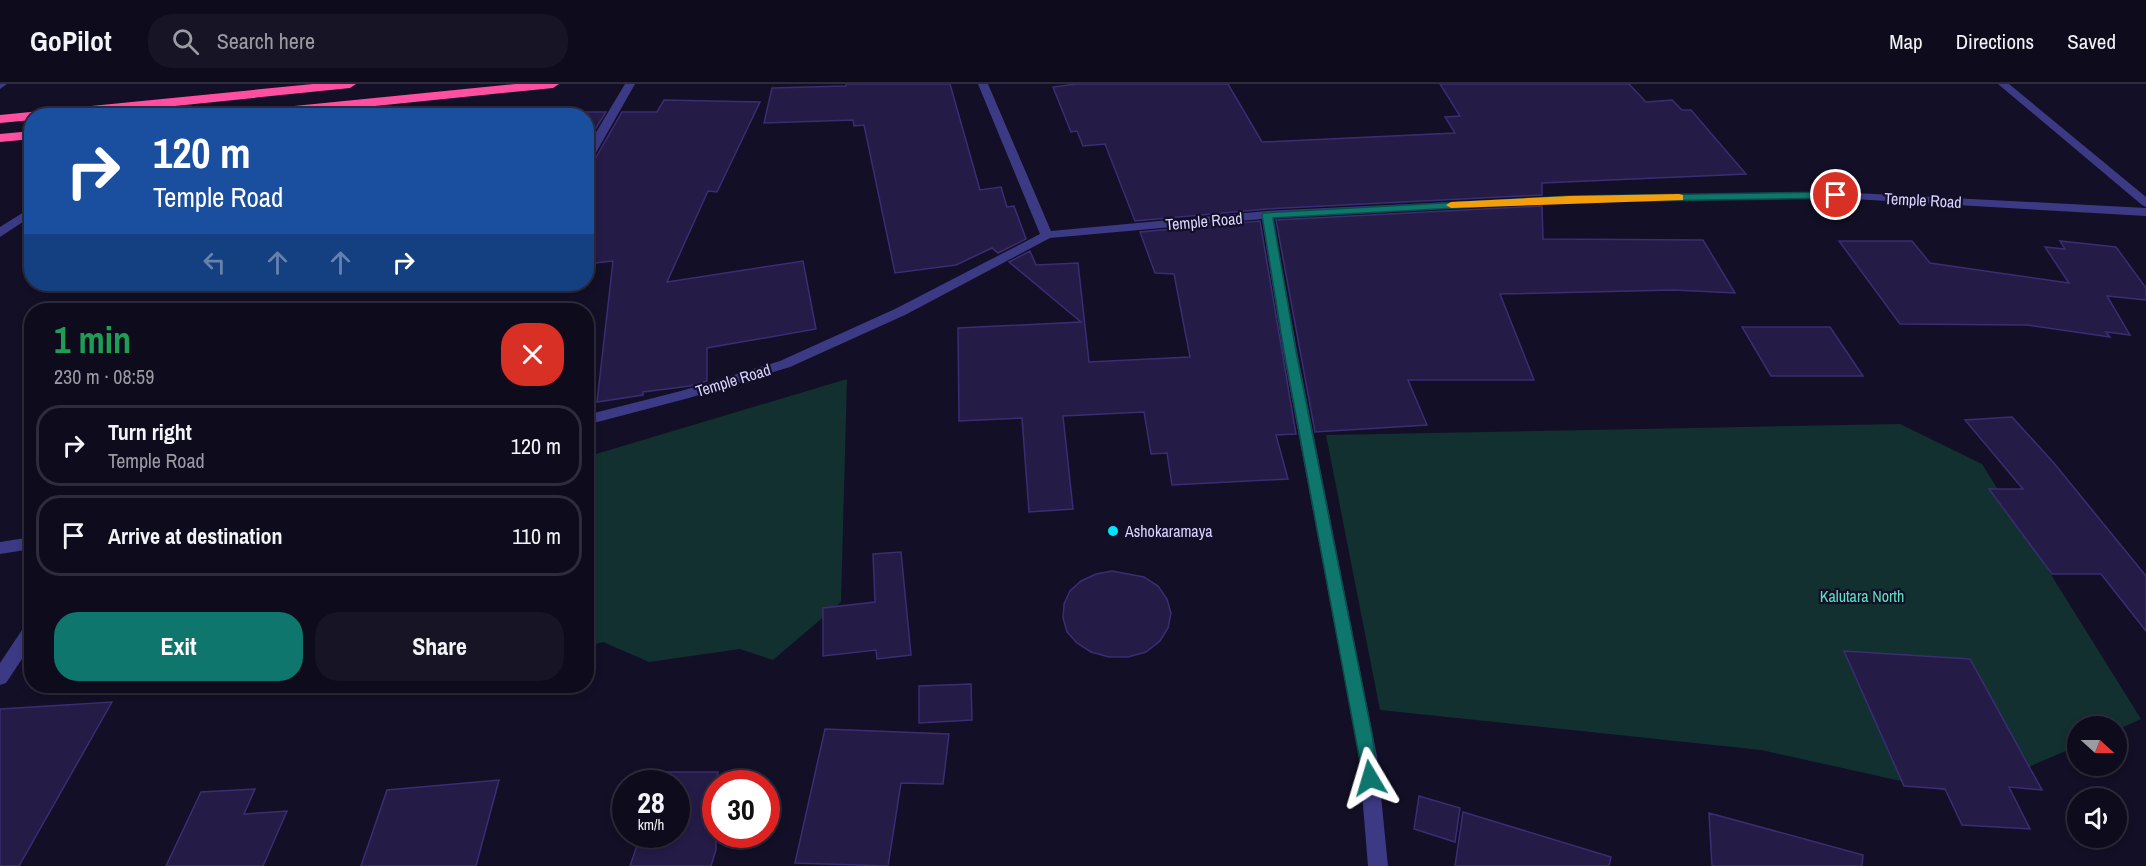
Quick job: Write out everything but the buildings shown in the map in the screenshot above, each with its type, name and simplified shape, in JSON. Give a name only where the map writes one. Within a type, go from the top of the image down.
[{"type":"highway","points":[[112,108],[350,84]]},
{"type":"highway","points":[[314,108],[553,84]]},
{"type":"highway","points":[[0,119],[24,117]]},
{"type":"highway","points":[[0,138],[24,136]]},
{"type":"street","points":[[594,146],[630,84]]},
{"type":"street","points":[[983,84],[1047,235]]},
{"type":"street","points":[[2003,84],[2146,203]]},
{"type":"street","name":"Temple Road","points":[[594,418],[684,395],[785,364],[900,312],[1047,235],[1267,215],[1570,199],[1836,195],[2146,212]]},
{"type":"street","points":[[1267,215],[1290,351],[1368,756],[1378,866]]},
{"type":"street","points":[[0,233],[24,216]]},
{"type":"street","points":[[0,548],[24,544]]},
{"type":"street","points":[[0,678],[24,641]]},
{"type":"green space","points":[[847,379],[841,602],[773,660],[740,649],[649,662],[603,642],[594,644],[594,455]]},
{"type":"green space","name":"Kalutara North","points":[[1900,424],[1982,464],[2141,719],[2127,725],[2127,716],[2067,716],[2067,750],[1964,795],[1761,750],[1380,710],[1326,435]]},
{"type":"slow traffic","points":[[1451,205],[1570,199],[1679,198]]},
{"type":"place","name":"Ashokaramaya","points":[[1113,531]]},
{"type":"route","points":[[1370,778],[1364,734],[1290,351],[1267,215],[1570,199],[1836,195]]}]
